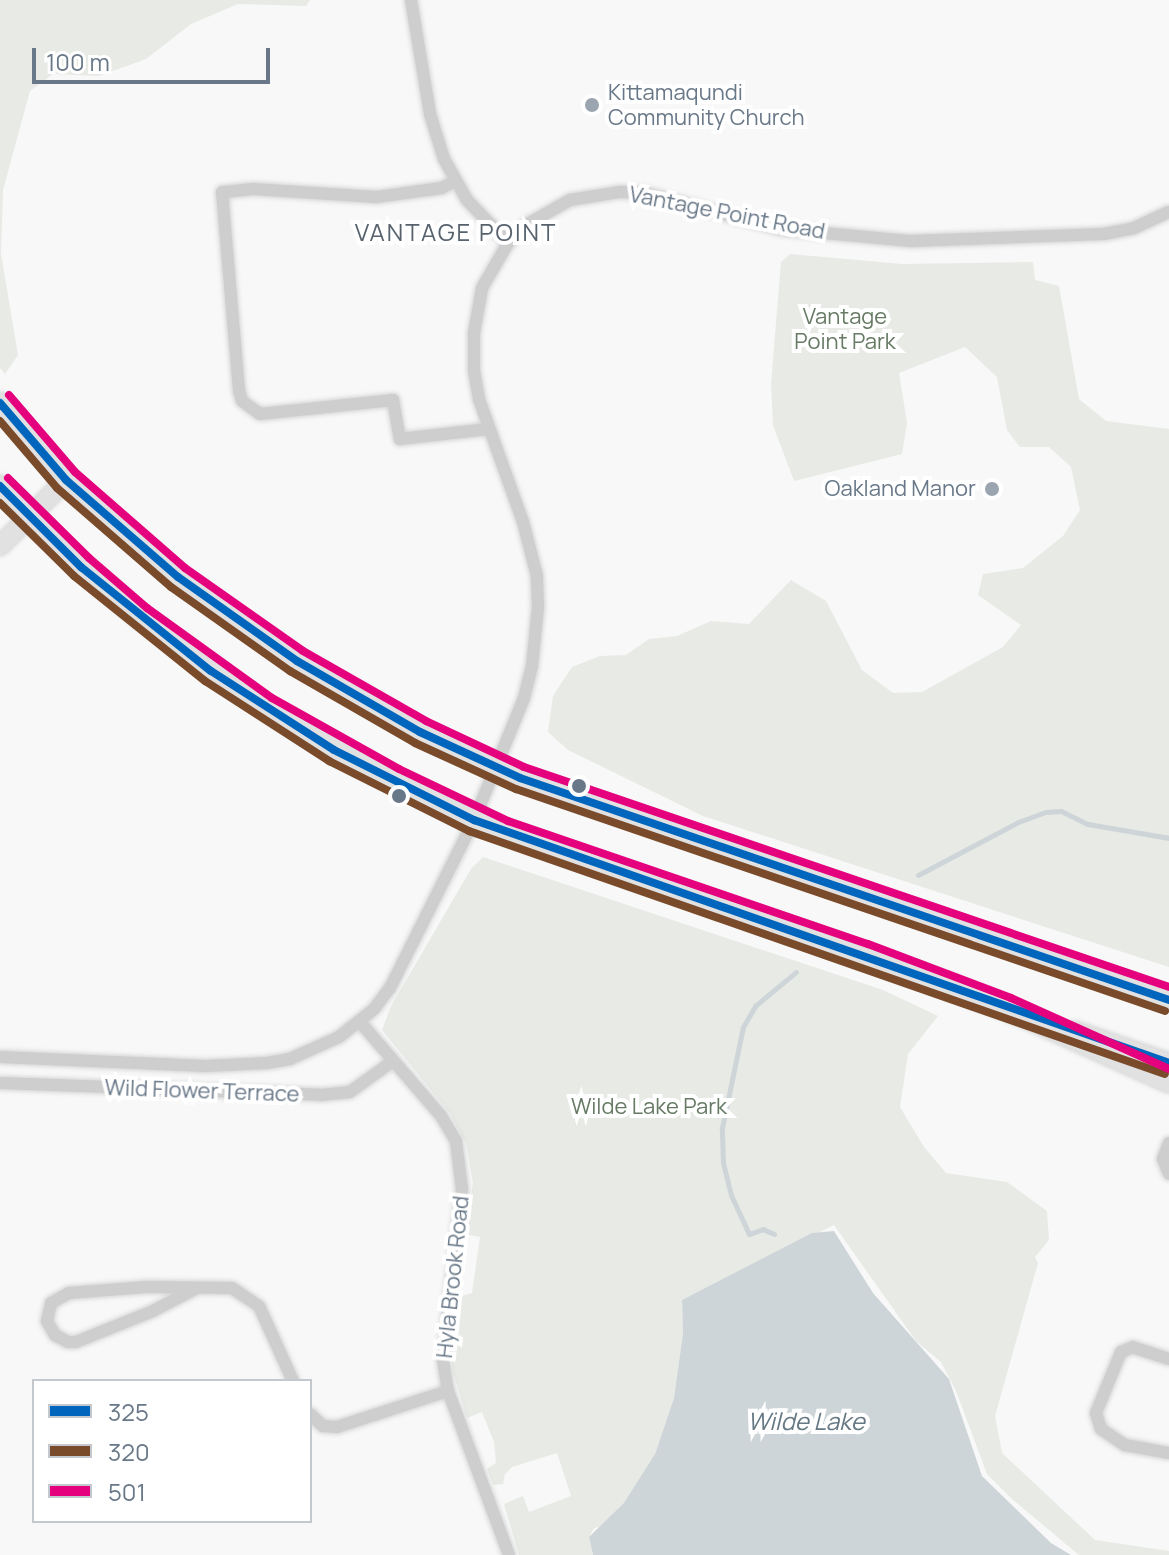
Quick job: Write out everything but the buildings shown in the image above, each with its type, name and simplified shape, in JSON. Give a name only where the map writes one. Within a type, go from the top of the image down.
[{"type":"main road","points":[[0,403],[66,480],[178,577],[253,633],[356,698],[496,767],[655,825],[1169,1000]]},
{"type":"main road","points":[[0,546],[66,480]]},
{"type":"main road","points":[[0,486],[29,517],[140,617],[211,671],[334,750],[474,820],[864,955],[1007,1009],[1169,1063]]},
{"type":"main road","points":[[1007,1009],[1169,1082]]},
{"type":"street","points":[[411,0],[430,114],[455,181],[467,200],[508,243]]},
{"type":"street","points":[[455,181],[429,191],[376,197],[253,189],[222,192],[239,391],[242,401],[260,414],[393,400],[400,439],[488,429]]},
{"type":"street","name":"Vantage Point Road","points":[[0,1057],[241,1067],[290,1059],[313,1050],[360,1022],[374,1009],[404,964],[474,820],[530,677],[538,607],[537,576],[523,522],[488,429],[474,370],[477,309],[482,288],[508,243],[526,225],[570,200],[620,192],[644,193],[781,229],[911,241],[1104,234],[1134,228],[1169,212]]},
{"type":"street","name":"Hyla Brook Road","points":[[360,1022],[451,1130],[461,1163],[462,1189],[443,1347],[448,1391],[509,1555]]},
{"type":"street","name":"Wild Flower Terrace","points":[[0,1083],[321,1095],[350,1092],[393,1061]]},
{"type":"street","points":[[1169,1143],[1163,1159],[1169,1174]]},
{"type":"street","points":[[195,1289],[153,1311],[76,1342],[68,1342],[55,1335],[47,1321],[51,1303],[69,1293],[147,1287],[232,1288],[253,1300],[265,1315],[292,1379]]},
{"type":"street","points":[[1169,1359],[1133,1347],[1121,1352],[1096,1413],[1101,1429],[1125,1445],[1169,1453]]},
{"type":"street","points":[[312,1416],[323,1426],[337,1427],[448,1391]]},
{"type":"green space","points":[[0,0],[310,0],[306,6],[238,4],[191,24],[146,59],[99,76],[53,74],[30,91],[3,190],[1,254],[18,355],[5,374],[0,368]]},
{"type":"green space","name":"Vantage Point Park","points":[[790,254],[902,264],[1033,262],[1035,280],[1059,286],[1079,399],[1106,421],[1169,429],[1169,967],[703,816],[568,750],[548,732],[553,696],[572,667],[600,656],[626,655],[649,639],[677,636],[711,621],[749,624],[791,580],[826,601],[862,670],[893,693],[922,692],[1003,647],[1021,625],[978,595],[983,574],[1023,568],[1063,536],[1080,510],[1071,467],[1049,447],[1020,447],[1007,430],[997,377],[965,347],[899,373],[907,423],[902,454],[794,481],[773,425],[771,384],[781,262]]},
{"type":"green space","name":"Wilde Lake Park","points":[[483,857],[883,990],[938,1016],[908,1054],[900,1107],[924,1147],[946,1173],[1007,1182],[1047,1211],[1049,1240],[1035,1257],[1038,1263],[995,1416],[1002,1453],[1095,1540],[1169,1551],[1169,1555],[1079,1555],[1012,1499],[987,1474],[956,1391],[941,1362],[916,1341],[834,1225],[682,1300],[683,1333],[674,1398],[655,1454],[632,1497],[603,1526],[594,1528],[589,1537],[593,1555],[519,1555],[504,1504],[523,1496],[529,1512],[571,1496],[557,1453],[512,1467],[505,1474],[503,1484],[493,1485],[487,1469],[496,1463],[494,1442],[482,1412],[467,1418],[452,1369],[456,1298],[472,1293],[480,1237],[465,1234],[473,1183],[466,1143],[449,1112],[382,1030],[391,1006],[471,869]]},
{"type":"water","name":"Wilde Lake","points":[[834,1231],[873,1293],[949,1379],[982,1476],[1051,1543],[1071,1555],[593,1555],[589,1537],[624,1503],[655,1454],[674,1398],[683,1333],[682,1300],[812,1233]]},
{"type":"waterway","points":[[918,875],[1018,822],[1046,812],[1061,811],[1088,824],[1169,838]]},
{"type":"waterway","points":[[774,1234],[763,1229],[749,1234],[731,1195],[723,1163],[722,1128],[743,1027],[755,1006],[796,972]]},
{"type":"transit line","name":"501","points":[[9,395],[75,472],[185,568],[303,651],[426,721],[524,767],[1169,987]]},
{"type":"transit line","name":"325","points":[[0,403],[66,480],[178,577],[297,661],[420,732],[520,778],[1169,1000]]},
{"type":"transit line","name":"320","points":[[0,421],[57,488],[171,587],[290,671],[415,743],[516,789],[1165,1011]]},
{"type":"transit line","name":"501","points":[[8,478],[89,558],[147,608],[272,698],[399,769],[508,821],[868,944],[1011,998],[1169,1069]]},
{"type":"transit line","name":"325","points":[[0,486],[81,567],[211,671],[334,750],[474,820],[1169,1063]]},
{"type":"transit line","name":"320","points":[[0,503],[74,576],[205,681],[329,761],[469,831],[1165,1074]]},
{"type":"place","name":"Kittamaqundi Community Church","points":[[592,105]]},
{"type":"place","name":"Oakland Manor","points":[[992,489]]},
{"type":"district","name":"VANTAGE POINT","points":[[456,232]]}]
